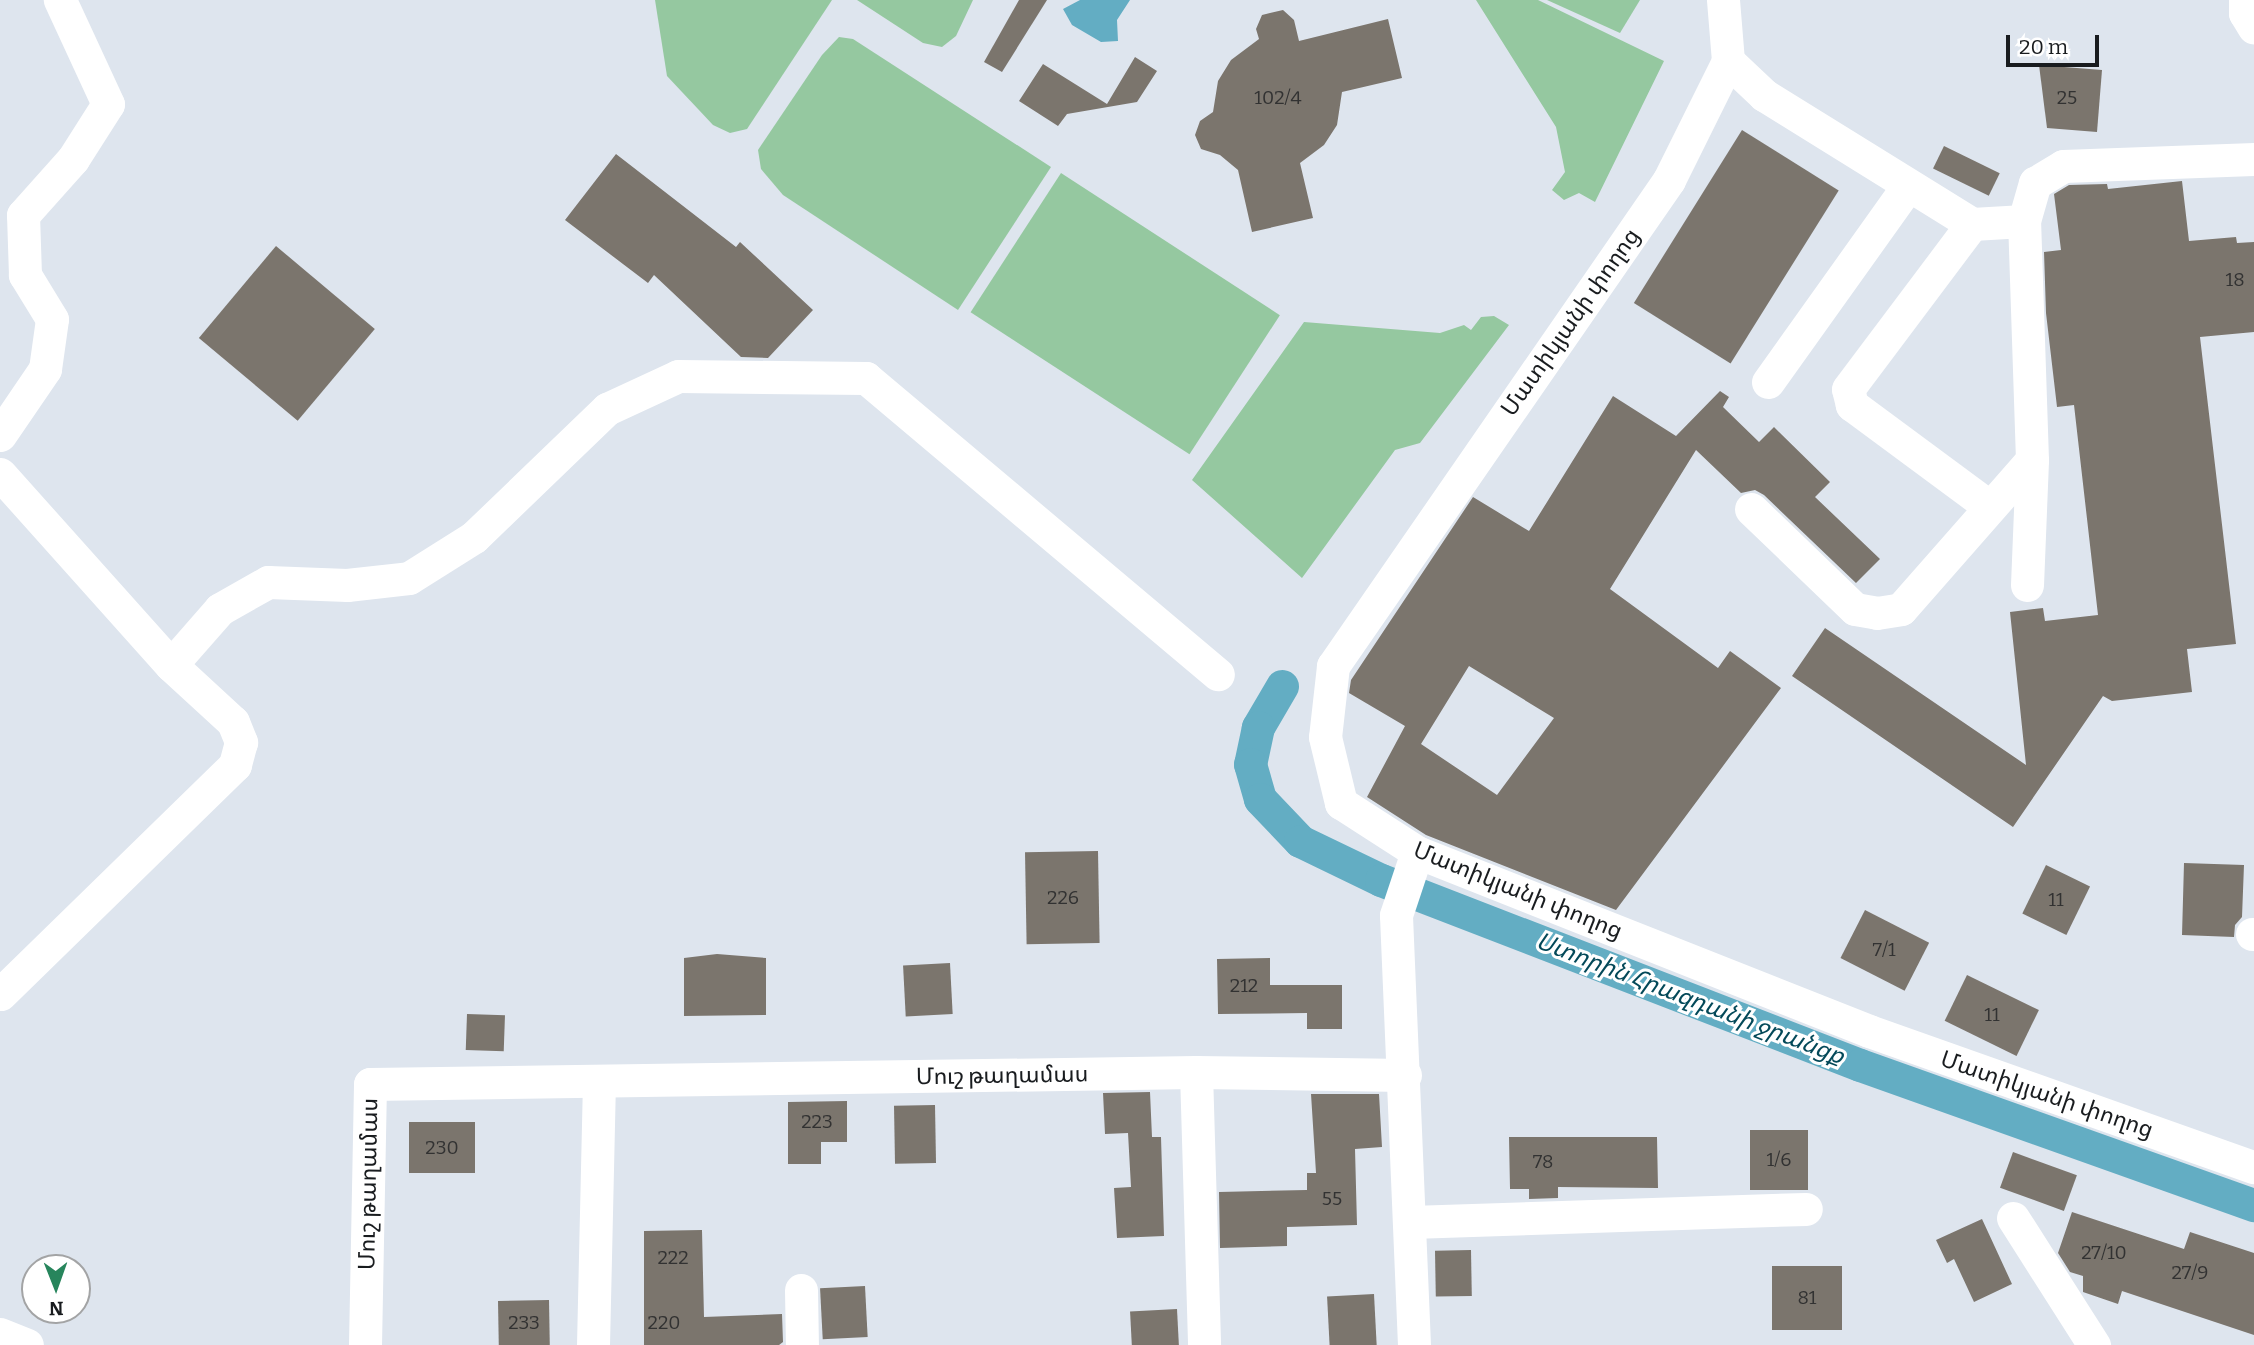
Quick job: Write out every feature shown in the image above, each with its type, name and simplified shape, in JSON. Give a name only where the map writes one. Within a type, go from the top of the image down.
[{"type":"street","points":[[0,435],[45,369],[52,319],[25,275],[23,215],[73,159],[108,104],[60,0]]},
{"type":"street","points":[[1723,0],[1728,61],[1764,95],[1907,187],[1972,224],[2024,221]]},
{"type":"street","name":"Մատիկյանի փողոց","points":[[1728,61],[1669,180],[1333,666],[1325,737],[1340,803],[1417,852],[1869,1031],[2254,1167]]},
{"type":"street","points":[[2027,585],[2032,460],[2024,221],[2035,183],[2063,166],[2254,159]]},
{"type":"street","points":[[1768,382],[1907,187]]},
{"type":"street","points":[[1972,224],[1848,389],[1852,405],[1990,507]]},
{"type":"street","points":[[171,665],[220,609],[268,582],[347,585],[409,578],[474,537],[607,409],[678,376],[866,378],[1218,674]]},
{"type":"street","points":[[1751,509],[1855,609],[1877,613],[1901,609],[2032,460]]},
{"type":"street","points":[[0,474],[171,665],[233,722],[241,742],[234,765],[0,994]]},
{"type":"street","points":[[1414,1345],[1405,1075],[1396,915],[1417,852]]},
{"type":"street","points":[[1196,1072],[1204,1345]]},
{"type":"street","name":"Մուշ թաղամաս","points":[[365,1345],[370,1084],[1196,1072],[1405,1075]]},
{"type":"street","points":[[593,1345],[599,1081]]},
{"type":"street","points":[[1411,1222],[1806,1209]]},
{"type":"street","points":[[2014,1218],[2094,1345]]},
{"type":"street","points":[[801,1290],[802,1345]]},
{"type":"street","points":[[0,1334],[27,1345]]},
{"type":"green space","points":[[655,0],[832,0],[747,129],[730,133],[713,125],[667,76]]},
{"type":"green space","points":[[857,0],[973,0],[956,36],[942,47],[923,43]]},
{"type":"green space","points":[[1476,0],[1538,0],[1664,61],[1595,202],[1579,193],[1564,200],[1552,190],[1565,172],[1556,127]]},
{"type":"green space","points":[[1547,0],[1640,0],[1620,33]]},
{"type":"green space","points":[[839,37],[853,39],[1051,167],[958,310],[783,195],[761,169],[758,150],[822,55]]},
{"type":"green space","points":[[1061,173],[1280,315],[1189,454],[971,312]]},
{"type":"green space","points":[[1494,316],[1509,325],[1420,443],[1395,450],[1302,578],[1192,480],[1304,322],[1440,333],[1464,325],[1471,330],[1481,317]]},
{"type":"water","points":[[1080,0],[1130,0],[1117,20],[1118,41],[1101,42],[1072,25],[1063,9]]},
{"type":"building","points":[[1019,0],[1047,0],[1002,72],[984,62]]},
{"type":"building","points":[[1283,10],[1294,20],[1299,41],[1388,19],[1402,78],[1342,92],[1337,125],[1324,145],[1300,163],[1313,218],[1252,232],[1238,170],[1220,155],[1201,149],[1195,135],[1200,121],[1213,112],[1218,81],[1231,60],[1259,39],[1256,29],[1262,15]]},
{"type":"building","points":[[1135,57],[1157,71],[1137,102],[1067,114],[1058,126],[1019,101],[1043,64],[1107,104]]},
{"type":"building","points":[[2039,65],[2102,70],[2097,132],[2047,128]]},
{"type":"building","points":[[1742,130],[1839,190],[1731,363],[1634,303]]},
{"type":"building","points":[[1944,146],[2000,173],[1989,196],[1933,168]]},
{"type":"building","points":[[616,154],[736,247],[740,242],[813,310],[768,358],[741,357],[654,275],[648,283],[565,220]]},
{"type":"building","points":[[2182,181],[2189,241],[2236,237],[2237,243],[2254,242],[2254,332],[2200,337],[2236,644],[2187,649],[2192,692],[2112,701],[2103,696],[2013,827],[1792,676],[1825,628],[2026,765],[2010,612],[2043,608],[2045,621],[2098,615],[2074,405],[2057,407],[2046,313],[2044,252],[2061,250],[2054,194],[2069,185],[2107,184],[2108,189]]},
{"type":"building","points":[[276,246],[375,329],[298,421],[199,338]]},
{"type":"building","points":[[1720,391],[1729,397],[1723,407],[1759,442],[1774,427],[1830,482],[1815,497],[1880,559],[1856,583],[1764,495],[1755,490],[1741,493],[1696,450],[1610,589],[1718,668],[1730,651],[1781,688],[1616,910],[1426,835],[1367,797],[1405,726],[1349,693],[1351,680],[1473,497],[1529,531],[1613,396],[1676,436]],"holes":[[[1469,666],[1554,718],[1497,795],[1421,744]]]},
{"type":"building","points":[[1098,851],[1100,943],[1027,944],[1025,852]]},
{"type":"building","points":[[2184,863],[2244,865],[2242,917],[2235,925],[2234,937],[2182,935]]},
{"type":"building","points":[[2046,865],[2090,886],[2066,935],[2022,914]]},
{"type":"building","points":[[1865,910],[1929,943],[1905,991],[1840,958]]},
{"type":"building","points":[[717,954],[766,958],[766,1015],[684,1016],[684,958]]},
{"type":"building","points":[[1270,958],[1270,985],[1342,985],[1342,1029],[1307,1029],[1307,1013],[1218,1014],[1217,959]]},
{"type":"building","points":[[950,963],[953,1014],[906,1016],[903,965]]},
{"type":"building","points":[[1967,975],[2039,1010],[2017,1056],[1945,1021]]},
{"type":"building","points":[[467,1014],[505,1015],[504,1051],[466,1050]]},
{"type":"building","points":[[1150,1092],[1152,1137],[1161,1137],[1164,1236],[1117,1238],[1114,1188],[1131,1187],[1128,1133],[1105,1134],[1103,1093]]},
{"type":"building","points":[[1311,1094],[1379,1094],[1382,1147],[1355,1149],[1357,1225],[1287,1227],[1287,1246],[1220,1248],[1219,1192],[1307,1190],[1307,1173],[1316,1173]]},
{"type":"building","points":[[847,1101],[847,1142],[821,1142],[821,1164],[788,1164],[788,1102]]},
{"type":"building","points":[[935,1105],[936,1163],[895,1164],[894,1106]]},
{"type":"building","points":[[409,1122],[475,1122],[475,1173],[409,1173]]},
{"type":"building","points":[[1750,1130],[1808,1130],[1808,1190],[1750,1190]]},
{"type":"building","points":[[1509,1137],[1657,1137],[1658,1188],[1558,1187],[1558,1198],[1529,1199],[1529,1189],[1510,1189]]},
{"type":"building","points":[[2013,1152],[2077,1175],[2064,1211],[2000,1188]]},
{"type":"building","points":[[2072,1212],[2184,1249],[2190,1232],[2254,1253],[2254,1335],[2122,1291],[2118,1304],[2083,1292],[2083,1276],[2070,1272],[2058,1253]]},
{"type":"building","points":[[1982,1219],[2012,1284],[1974,1302],[1954,1259],[1947,1263],[1936,1240]]},
{"type":"building","points":[[702,1230],[704,1317],[782,1314],[783,1342],[779,1345],[644,1345],[644,1231]]},
{"type":"building","points":[[1471,1250],[1472,1296],[1436,1297],[1435,1251]]},
{"type":"building","points":[[1772,1266],[1842,1266],[1842,1330],[1772,1330]]},
{"type":"building","points":[[865,1286],[868,1337],[823,1339],[820,1288]]},
{"type":"building","points":[[1374,1294],[1377,1345],[1330,1345],[1327,1296]]},
{"type":"building","points":[[549,1300],[550,1345],[499,1345],[498,1301]]},
{"type":"building","points":[[1177,1309],[1179,1345],[1132,1345],[1130,1311]]},
{"type":"waterway","name":"Ստորին Հրազդանի ջրանցք","points":[[1282,686],[1258,727],[1250,764],[1260,799],[1300,841],[1381,880],[1860,1065],[2254,1205]]}]
